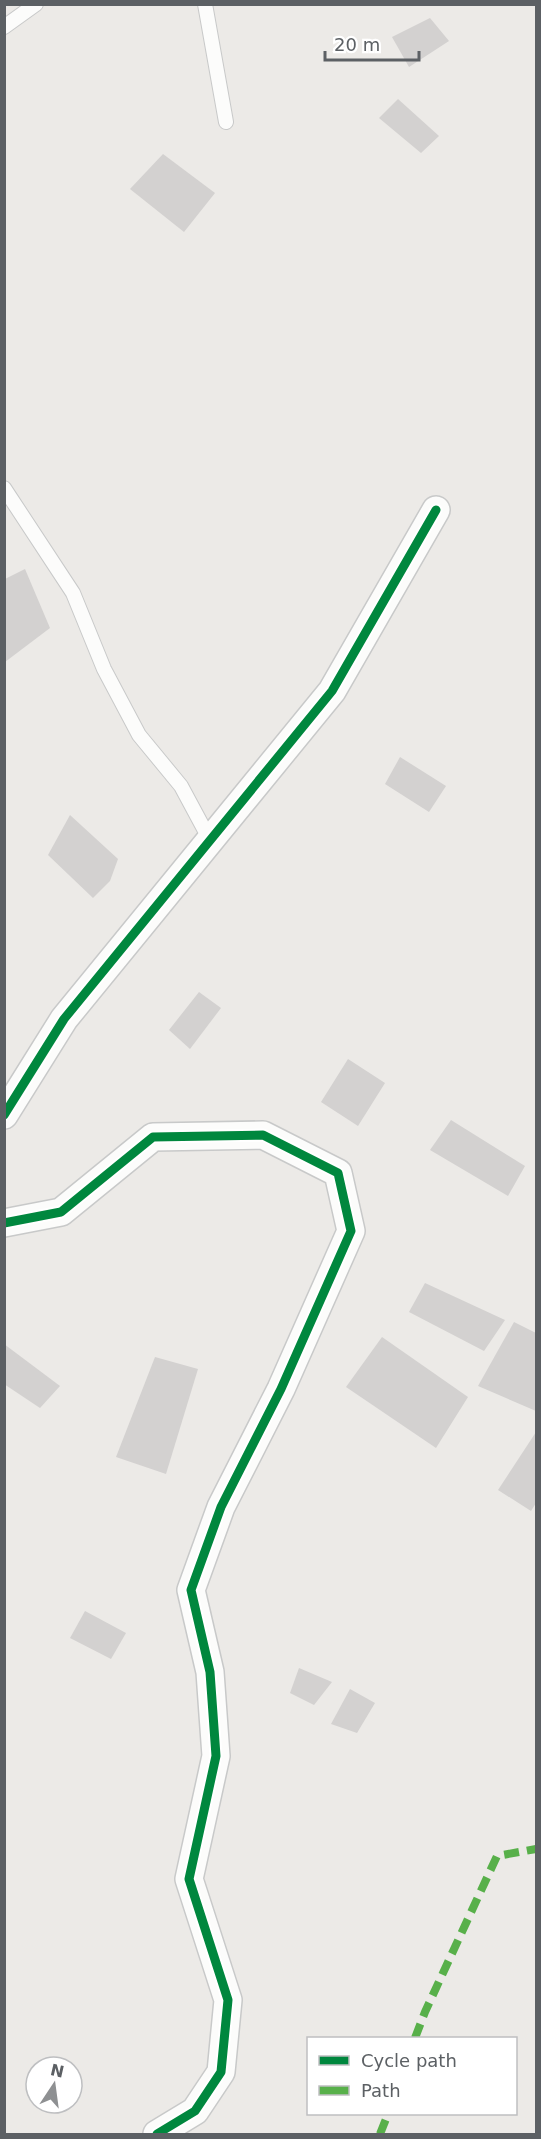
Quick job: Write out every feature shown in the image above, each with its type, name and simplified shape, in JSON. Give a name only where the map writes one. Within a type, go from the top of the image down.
[{"type":"street","points":[[4,1115],[64,1019],[332,691],[436,510]]},
{"type":"street","points":[[4,1223],[61,1212],[153,1137],[263,1135],[338,1173],[351,1231],[281,1389],[221,1507],[192,1590],[210,1672],[216,1756],[189,1879],[228,2000],[221,2072],[195,2110],[157,2134]]},
{"type":"lane","points":[[4,27],[36,4]]},
{"type":"lane","points":[[205,4],[226,122]]},
{"type":"lane","points":[[4,488],[73,593],[104,669],[139,735],[182,786],[210,840]]},
{"type":"building","points":[[430,18],[449,41],[409,67],[392,37]]},
{"type":"building","points":[[398,99],[439,136],[421,153],[379,118]]},
{"type":"building","points":[[163,154],[215,193],[184,232],[130,189]]},
{"type":"building","points":[[25,569],[50,628],[5,662],[5,579]]},
{"type":"building","points":[[400,757],[446,786],[429,812],[385,784]]},
{"type":"building","points":[[70,815],[118,859],[110,881],[93,898],[48,855]]},
{"type":"building","points":[[199,992],[221,1008],[190,1049],[169,1030]]},
{"type":"building","points":[[348,1059],[385,1083],[358,1126],[321,1102]]},
{"type":"building","points":[[451,1120],[525,1166],[508,1196],[430,1150]]},
{"type":"building","points":[[425,1283],[505,1320],[484,1351],[409,1312]]},
{"type":"building","points":[[514,1322],[536,1333],[536,1411],[478,1386]]},
{"type":"building","points":[[382,1337],[468,1397],[436,1448],[346,1387]]},
{"type":"building","points":[[4,1344],[60,1386],[40,1408],[4,1384]]},
{"type":"building","points":[[155,1357],[198,1369],[166,1474],[116,1457]]},
{"type":"building","points":[[536,1432],[536,1503],[531,1511],[498,1490]]},
{"type":"building","points":[[85,1611],[126,1633],[111,1659],[70,1638]]},
{"type":"building","points":[[299,1668],[332,1682],[314,1705],[290,1693]]},
{"type":"building","points":[[350,1689],[375,1703],[357,1733],[331,1724]]},
{"type":"marked path","points":[[415,2037],[497,1856],[536,1849]]},
{"type":"marked path","points":[[380,2134],[388,2115]]},
{"type":"cycle path","points":[[4,1115],[64,1019],[332,691],[436,510]]},
{"type":"cycle path","points":[[4,1223],[61,1212],[153,1137],[263,1135],[338,1173],[351,1231],[281,1389],[221,1507],[191,1590],[210,1672],[216,1756],[189,1879],[228,2000],[221,2072],[195,2111],[157,2134]]}]
